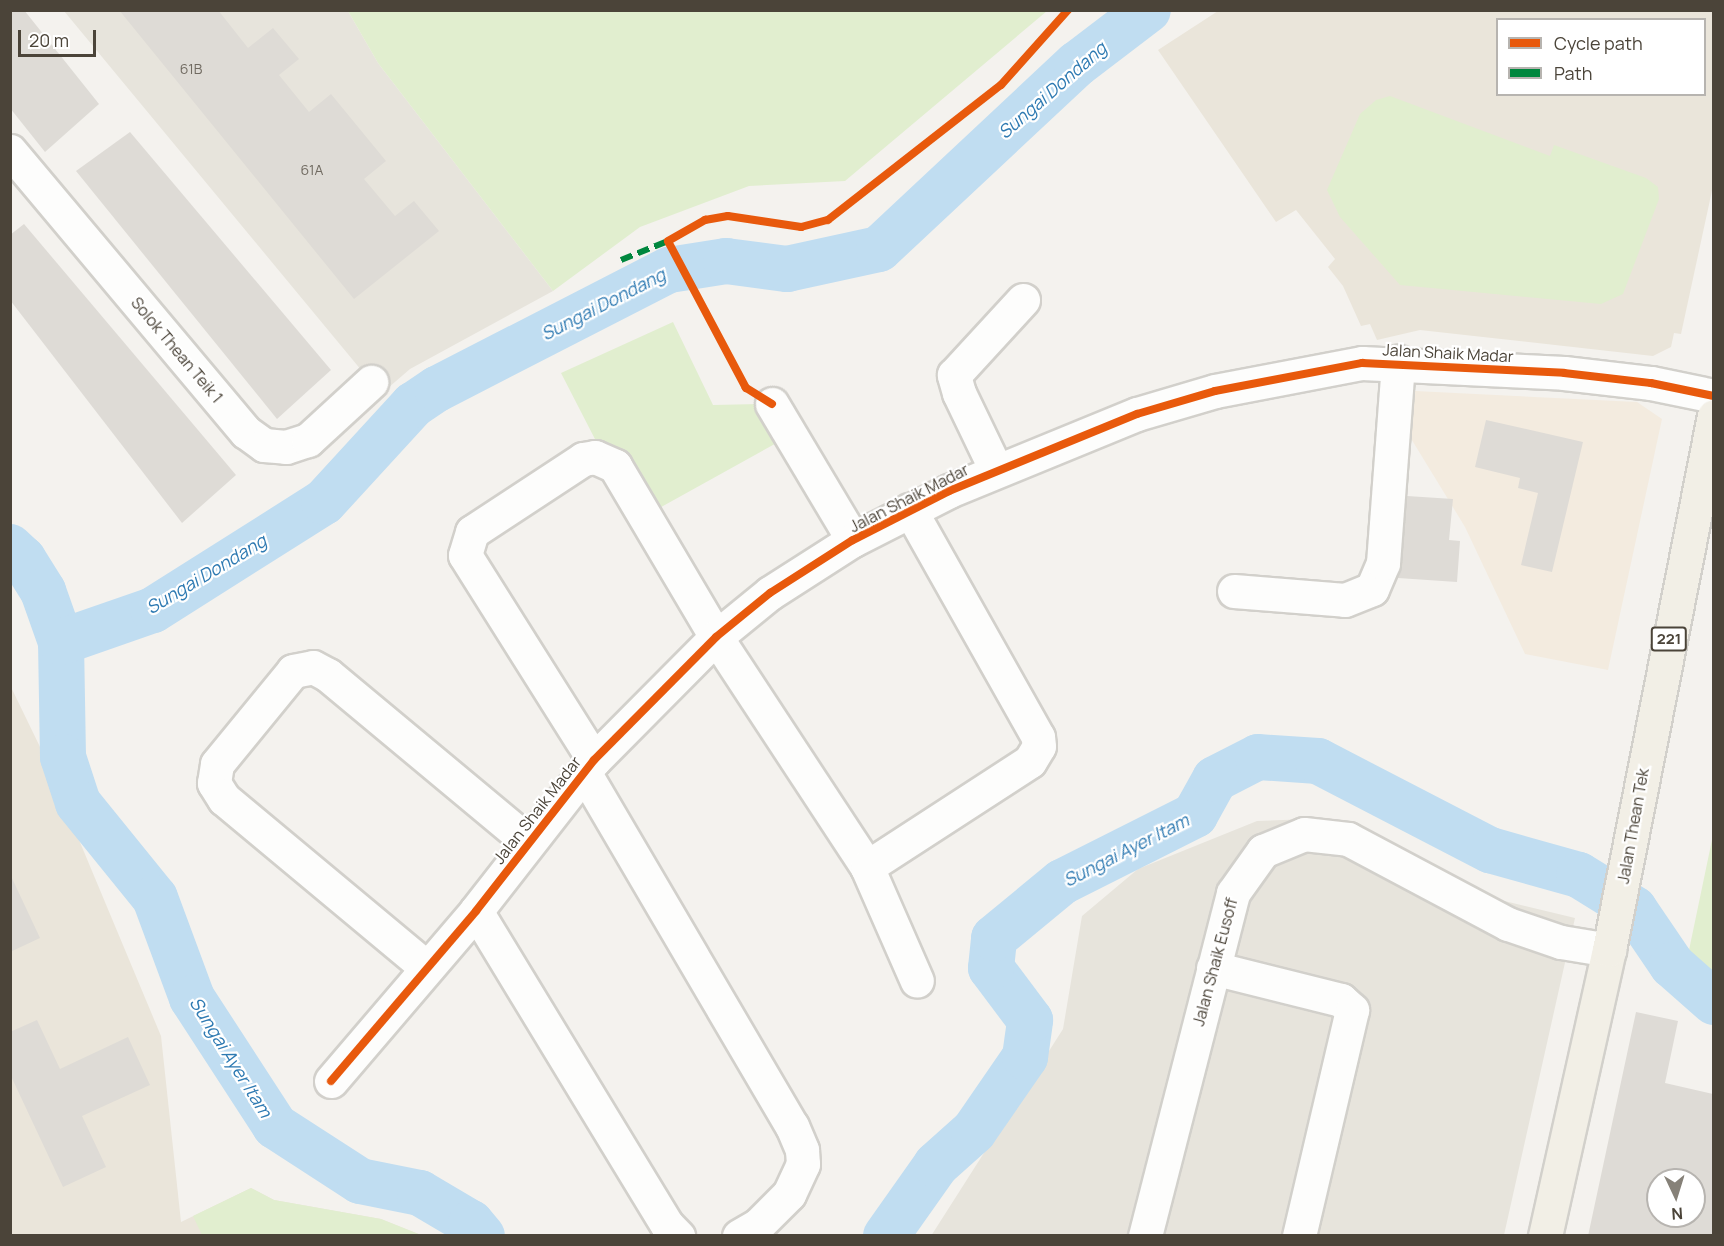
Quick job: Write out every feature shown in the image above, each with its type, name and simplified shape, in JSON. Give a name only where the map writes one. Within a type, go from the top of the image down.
[{"type":"main road","name":"Jalan Thean Tek","points":[[1545,1236],[1611,942],[1713,416]]},
{"type":"street","name":"Solok Thean Teik 1","points":[[10,151],[246,432],[264,445],[286,447],[308,440],[371,382]]},
{"type":"street","points":[[996,470],[958,393],[954,375],[1023,300]]},
{"type":"street","points":[[1234,591],[1345,600],[1372,589],[1383,563],[1398,362]]},
{"type":"street","name":"Jalan Shaik Madar","points":[[331,1081],[476,911],[527,841],[589,766],[716,637],[770,593],[854,540],[910,510],[996,470],[1137,414],[1215,391],[1295,374],[1398,362],[1651,383],[1713,396]]},
{"type":"street","points":[[772,404],[854,540]]},
{"type":"street","points":[[739,1236],[758,1225],[789,1194],[803,1164],[802,1150],[786,1115],[589,766],[468,566],[465,555],[472,532],[583,459],[606,459],[615,466],[716,637],[867,867],[917,981]]},
{"type":"street","points":[[867,867],[1030,761],[1039,746],[1033,728],[910,510]]},
{"type":"street","points":[[427,968],[224,799],[214,783],[217,764],[293,671],[313,667],[328,675],[527,841]]},
{"type":"street","name":"Jalan Shaik Eusoff","points":[[1145,1236],[1233,893],[1247,868],[1263,851],[1304,834],[1348,839],[1508,924],[1561,942],[1611,942]]},
{"type":"street","points":[[476,911],[667,1225],[678,1236]]},
{"type":"street","points":[[1213,968],[1341,1000],[1352,1010],[1299,1236]]},
{"type":"shaded area","points":[[64,11],[348,11],[378,63],[553,291],[410,369],[381,394]]},
{"type":"shaded area","points":[[1218,11],[1713,11],[1713,186],[1681,334],[1674,333],[1671,347],[1653,356],[1420,330],[1377,340],[1370,324],[1361,326],[1343,286],[1328,267],[1335,259],[1296,210],[1276,222],[1158,50]]},
{"type":"shaded area","points":[[1415,391],[1637,402],[1662,419],[1608,670],[1525,654],[1465,527],[1407,432],[1405,401]]},
{"type":"shaded area","points":[[10,685],[41,749],[161,1036],[181,1222],[251,1188],[274,1200],[381,1219],[421,1235],[11,1235]]},
{"type":"shaded area","points":[[1309,819],[1488,897],[1575,918],[1504,1235],[931,1236],[1063,1029],[1082,916],[1138,869],[1257,821]]},
{"type":"green space","points":[[348,11],[1047,11],[845,181],[749,186],[640,227],[553,291],[378,63]]},
{"type":"green space","points":[[1390,96],[1550,156],[1554,145],[1646,178],[1658,187],[1659,199],[1623,294],[1601,304],[1400,285],[1340,217],[1327,190],[1360,114],[1376,100]]},
{"type":"green space","points":[[673,322],[713,405],[759,404],[782,440],[654,511],[597,443],[561,373]]},
{"type":"green space","points":[[1713,835],[1714,977],[1688,955]]},
{"type":"green space","points":[[251,1188],[274,1200],[381,1219],[421,1235],[202,1235],[193,1216]]},
{"type":"building","points":[[10,10],[24,10],[99,104],[45,152],[10,108]]},
{"type":"building","points":[[119,10],[218,10],[248,48],[273,28],[299,59],[279,75],[309,112],[331,94],[386,161],[364,179],[395,216],[414,201],[439,231],[354,299]]},
{"type":"building","points":[[130,132],[331,370],[277,419],[76,171]]},
{"type":"building","points":[[24,224],[236,475],[182,523],[10,300],[10,235]]},
{"type":"building","points":[[1486,420],[1583,442],[1552,572],[1521,565],[1538,493],[1518,488],[1520,478],[1475,467]]},
{"type":"building","points":[[1407,496],[1453,499],[1449,540],[1460,541],[1457,582],[1398,578]]},
{"type":"building","points":[[10,874],[40,938],[10,952]]},
{"type":"building","points":[[1636,1012],[1678,1021],[1665,1083],[1713,1094],[1713,1236],[1588,1236]]},
{"type":"building","points":[[37,1020],[60,1069],[128,1037],[150,1085],[82,1116],[106,1167],[63,1187],[10,1074],[10,1032]]},
{"type":"waterway","name":"Sungai Dondang","points":[[61,642],[153,610],[324,502],[413,405],[437,389],[669,270],[726,261],[787,269],[879,249],[1077,64],[1148,10]]},
{"type":"waterway","name":"Sungai Ayer Itam","points":[[10,547],[23,559],[43,591],[61,642],[63,757],[78,803],[155,898],[192,998],[275,1126],[360,1181],[420,1193],[471,1223],[482,1236]]},
{"type":"waterway","name":"Sungai Ayer Itam","points":[[886,1236],[936,1165],[974,1131],[1025,1057],[1030,1020],[991,968],[994,938],[1062,882],[1195,815],[1215,779],[1258,757],[1318,761],[1490,850],[1579,875],[1634,909],[1672,965],[1714,1002]]},
{"type":"marked path","points":[[621,260],[668,241]]},
{"type":"cycle path","points":[[772,404],[746,388],[668,241],[705,220],[728,216],[801,227],[828,220],[1001,85],[1068,10]]},
{"type":"cycle path","points":[[331,1081],[476,911],[594,760],[716,637],[770,593],[853,540],[949,491],[1137,414],[1215,391],[1362,363],[1564,373],[1651,383],[1714,396]]}]
